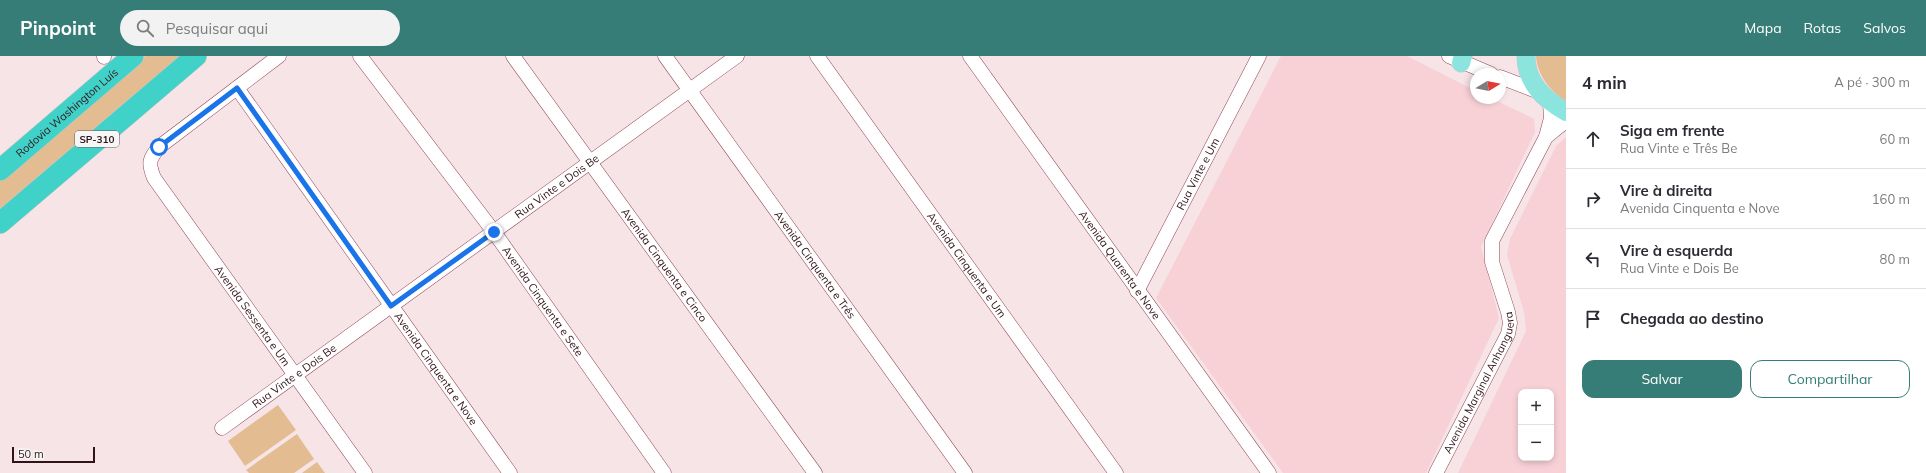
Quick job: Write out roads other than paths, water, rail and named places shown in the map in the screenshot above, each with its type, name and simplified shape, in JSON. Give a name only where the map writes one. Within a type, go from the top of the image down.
[{"type":"highway","name":"Rodovia Washington Luís","points":[[0,170],[133,56]]},
{"type":"highway","name":"SP-310","points":[[0,223],[196,56]]},
{"type":"main road","points":[[1526,56],[1526,65],[1532,82],[1545,97],[1566,112]]},
{"type":"street","points":[[237,88],[279,56]]},
{"type":"street","name":"Avenida Cinquenta e Sete","points":[[360,56],[494,232],[664,473]]},
{"type":"street","name":"Avenida Cinquenta e Cinco","points":[[513,56],[815,473]]},
{"type":"street","name":"Avenida Cinquenta e Três","points":[[664,56],[965,473]]},
{"type":"street","name":"Rua Vinte e Dois Be","points":[[222,428],[736,56]]},
{"type":"street","name":"Avenida Cinquenta e Um","points":[[817,56],[1116,473]]},
{"type":"street","name":"Avenida Quarenta e Nove","points":[[970,56],[1137,291],[1269,473]]},
{"type":"street","name":"Rua Vinte e Um","points":[[1137,291],[1259,56]]},
{"type":"street","points":[[1458,58],[1479,68]]},
{"type":"street","points":[[1506,80],[1545,97]]},
{"type":"street","name":"Avenida Sessenta e Um","points":[[237,88],[159,147],[150,158],[150,168],[154,178],[364,473]]},
{"type":"street","name":"Avenida Cinquenta e Nove","points":[[237,88],[510,473]]},
{"type":"street","name":"Avenida Marginal Anhanguera","points":[[1436,473],[1508,334],[1510,323],[1508,312],[1492,262],[1490,250],[1492,241],[1546,137],[1551,118],[1545,97]]},
{"type":"street","name":"Avenida Marginal Anhanguera","points":[[1546,137],[1562,124],[1566,117]]}]
